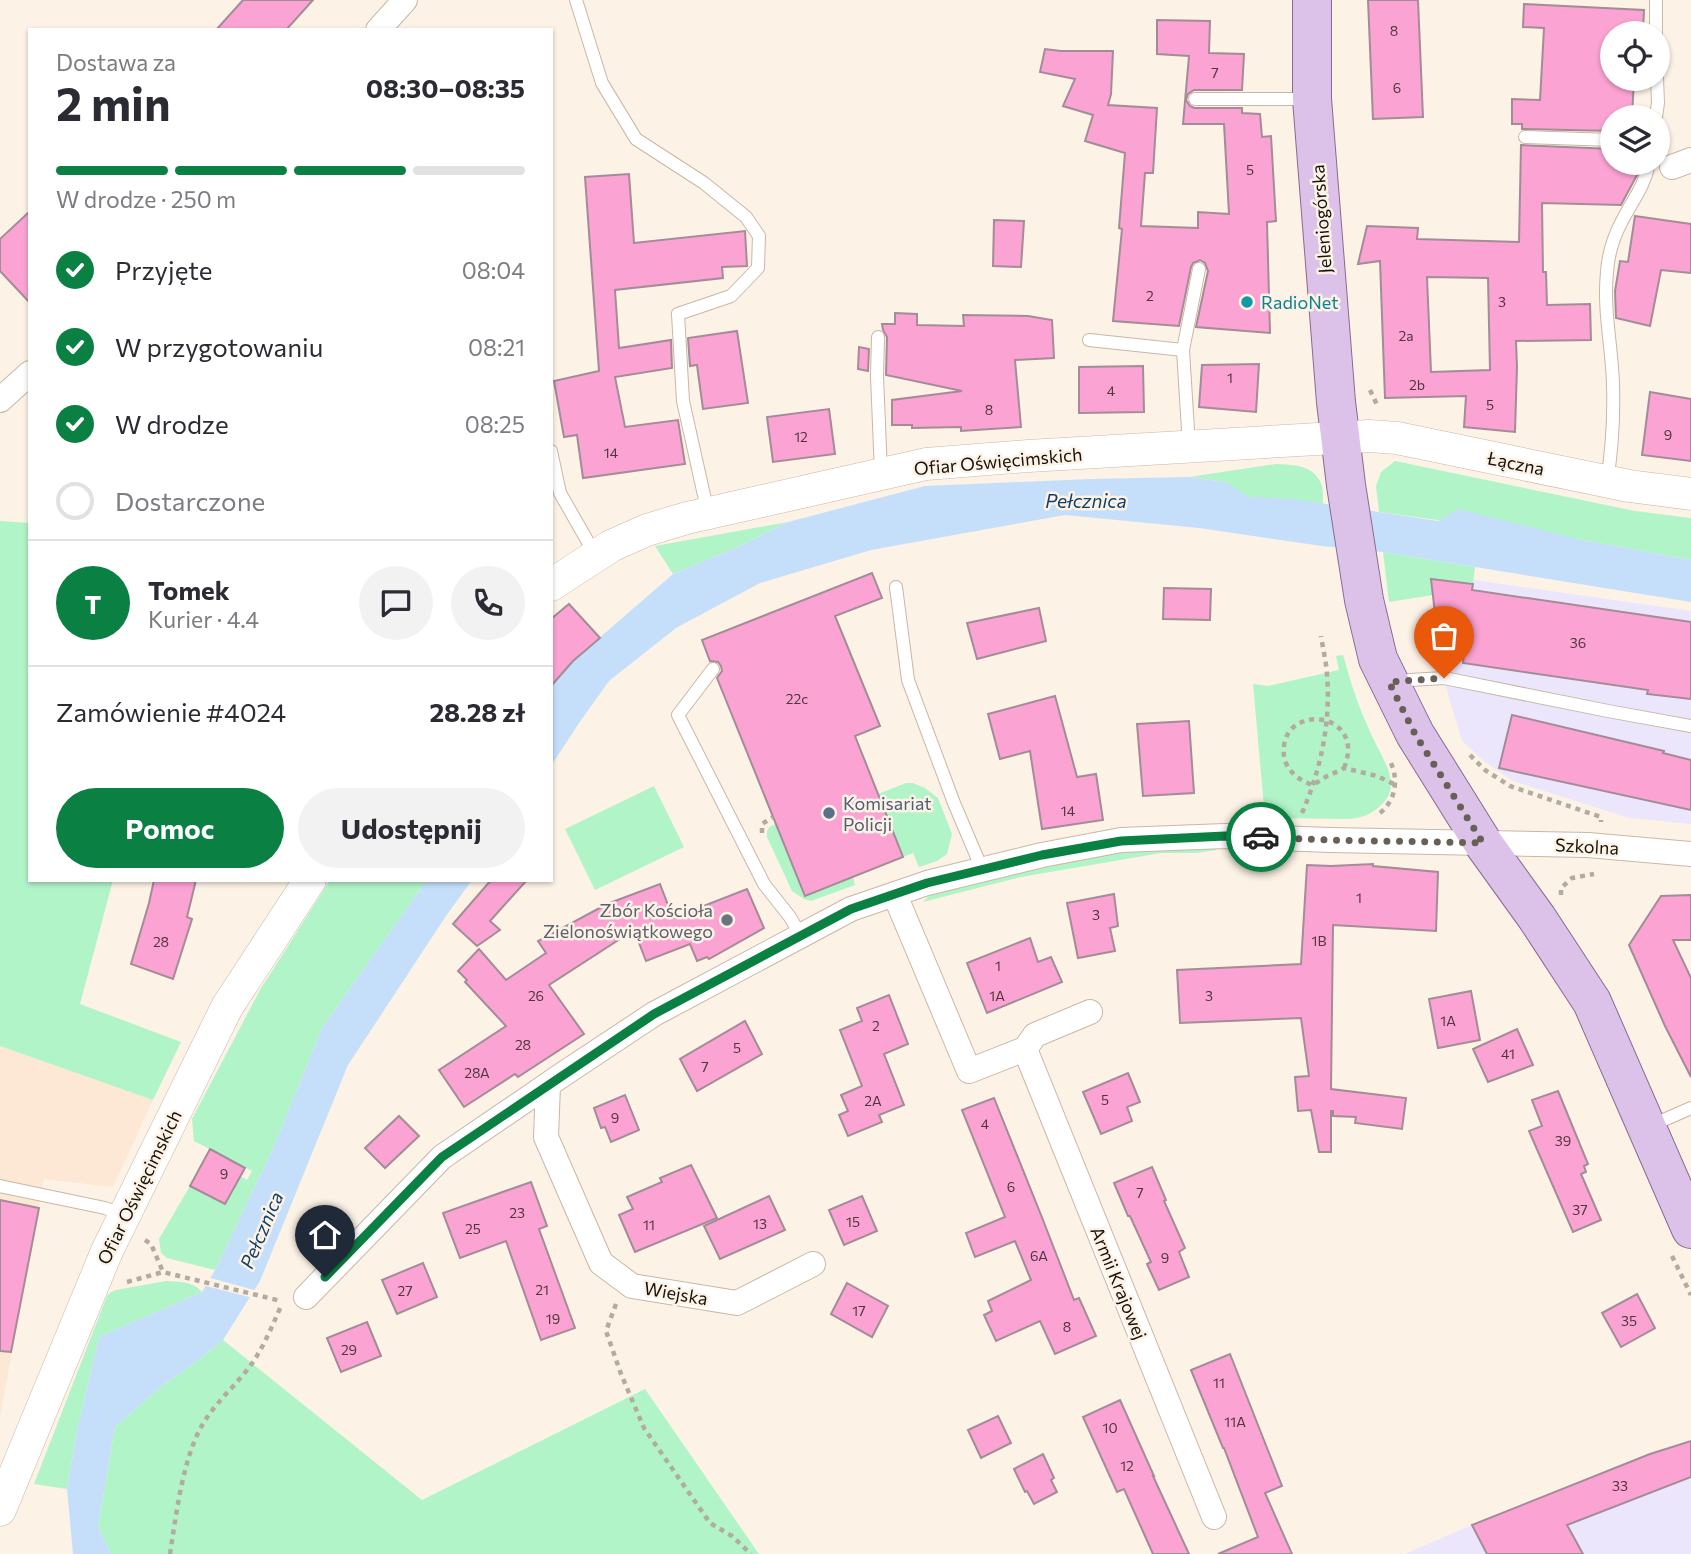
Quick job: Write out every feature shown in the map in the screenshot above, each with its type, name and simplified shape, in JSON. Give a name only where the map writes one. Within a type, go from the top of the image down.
[{"type":"main road","name":"Jeleniogórska","points":[[1312,0],[1312,99],[1331,344],[1346,485],[1374,649],[1415,734],[1483,843],[1537,918],[1592,1002],[1647,1128],[1680,1240]]},
{"type":"street","points":[[380,28],[405,0]]},
{"type":"street","points":[[0,400],[28,375]]},
{"type":"street","name":"Ofiar Oświęcimskich","points":[[553,584],[611,546],[647,530],[708,513],[926,464],[1340,437]]},
{"type":"street","name":"Łączna","points":[[1340,437],[1396,438],[1629,486],[1691,494]]},
{"type":"street","points":[[294,1299],[442,1157],[654,1014],[851,909],[927,883],[982,869],[1121,841],[1225,836],[1483,843]]},
{"type":"street","name":"Szkolna","points":[[1483,843],[1588,845],[1691,854]]},
{"type":"street","name":"Ofiar Oświęcimskich","points":[[0,1510],[124,1216],[227,1007],[309,882]]},
{"type":"street","points":[[895,895],[969,1070],[1025,1049],[1035,1035],[1090,1012]]},
{"type":"street","name":"Armii Krajowej","points":[[1025,1049],[1214,1517]]},
{"type":"street","name":"Wiejska","points":[[548,1085],[546,1137],[601,1263],[632,1286],[737,1303],[813,1264]]},
{"type":"lane","points":[[576,0],[602,83],[636,139],[704,183],[747,217],[759,236],[758,268],[731,296],[678,314],[683,401],[708,513]]},
{"type":"lane","points":[[1656,0],[1657,21]]},
{"type":"lane","points":[[1195,99],[1312,99]]},
{"type":"lane","points":[[1525,137],[1600,140]]},
{"type":"lane","points":[[1607,481],[1613,384],[1606,307],[1606,271],[1622,220],[1638,196],[1671,163]]},
{"type":"lane","points":[[1189,446],[1183,350],[1199,270]]},
{"type":"lane","points":[[878,337],[881,474]]},
{"type":"lane","points":[[1089,340],[1183,350]]},
{"type":"lane","points":[[553,460],[560,493],[596,556]]},
{"type":"lane","points":[[896,587],[908,680],[982,869]]},
{"type":"lane","points":[[713,669],[678,715],[764,884],[801,936]]},
{"type":"lane","points":[[1389,682],[1444,678],[1691,726]]},
{"type":"lane","points":[[1647,1128],[1691,1108]]},
{"type":"lane","points":[[0,1186],[105,1208],[124,1216]]},
{"type":"path","points":[[1368,387],[1378,407],[1388,412]]},
{"type":"path","points":[[1298,822],[1322,757],[1328,705],[1327,673],[1321,636]]},
{"type":"path","points":[[1344,768],[1349,749],[1342,731],[1335,724],[1326,719],[1312,718],[1299,723],[1289,732],[1284,746],[1284,760],[1291,772],[1305,783],[1313,785],[1344,768],[1377,776],[1396,785]]},
{"type":"path","points":[[1468,754],[1510,786],[1601,817],[1601,823]]},
{"type":"path","points":[[1680,1240],[1691,1295]]},
{"type":"path","points":[[118,1284],[163,1272],[276,1300]]},
{"type":"path","points":[[624,1280],[606,1331],[644,1428],[710,1523],[732,1536],[751,1554]]},
{"type":"path","points":[[170,1554],[180,1493],[199,1431],[208,1416],[253,1362],[271,1329],[294,1299]]},
{"type":"shaded area","points":[[1431,579],[1473,584],[1474,580],[1691,611],[1691,824],[1629,818],[1513,781],[1485,762],[1462,741],[1442,668]]},
{"type":"shaded area","points":[[0,1046],[153,1100],[113,1187],[44,1179],[0,1417]]},
{"type":"shaded area","points":[[1691,1441],[1691,1554],[1405,1554],[1650,1454]]},
{"type":"green space","points":[[1395,461],[1635,511],[1691,518],[1691,560],[1578,539],[1379,512],[1376,486],[1381,472]]},
{"type":"green space","points":[[1276,464],[1303,467],[1315,474],[1322,486],[1323,504],[1248,497],[1225,482],[1189,477]]},
{"type":"green space","points":[[0,521],[28,523],[28,882],[112,882],[80,1004],[181,1042],[153,1100],[0,1046]]},
{"type":"green space","points":[[788,522],[738,547],[673,574],[655,546]]},
{"type":"green space","points":[[1383,552],[1475,567],[1473,584],[1431,579],[1433,595],[1389,602]]},
{"type":"green space","points":[[1343,655],[1359,706],[1389,771],[1390,793],[1376,810],[1357,818],[1265,818],[1253,684],[1268,686],[1339,670],[1336,656]]},
{"type":"green space","points":[[906,783],[925,788],[938,798],[952,834],[947,854],[937,861],[919,867],[913,853],[903,857],[878,794]]},
{"type":"green space","points":[[654,786],[684,847],[595,890],[565,829]]},
{"type":"green space","points":[[776,824],[805,895],[853,877],[855,885],[811,901],[792,891],[767,837],[768,828]]},
{"type":"green space","points":[[1218,846],[1216,850],[1197,853],[1161,853],[1021,877],[923,902],[931,894],[1061,860],[1124,849]]},
{"type":"green space","points":[[329,882],[426,882],[322,1028],[273,1149],[215,1270],[167,1258],[161,1253],[159,1239],[201,1167],[247,1180],[252,1171],[194,1141],[192,1119],[260,990]]},
{"type":"green space","points":[[166,1281],[190,1284],[202,1292],[99,1337],[77,1431],[67,1489],[34,1484],[107,1296],[116,1290]]},
{"type":"green space","points":[[223,1340],[422,1500],[645,1389],[759,1554],[111,1554],[98,1526],[115,1427],[162,1386]]},
{"type":"water","name":"Pełcznica","points":[[1189,477],[1225,482],[1249,497],[1293,499],[1438,521],[1458,509],[1578,539],[1691,560],[1691,602],[1383,552],[1199,528],[1065,515],[871,550],[760,583],[676,628],[609,681],[553,763],[553,678],[673,574],[738,547],[788,522],[925,486]]},
{"type":"water","name":"Pełcznica","points":[[426,882],[471,882],[348,1065],[260,1281],[223,1340],[162,1386],[115,1427],[98,1526],[111,1554],[73,1554],[67,1489],[77,1431],[99,1337],[202,1292],[273,1149],[322,1028]]},
{"type":"pier","points":[[207,1277],[258,1291],[253,1298],[202,1285]]},
{"type":"building","points":[[243,0],[313,0],[288,28],[218,28]]},
{"type":"building","points":[[1368,0],[1418,0],[1423,117],[1373,119]]},
{"type":"building","points":[[1524,4],[1644,10],[1644,21],[1600,21],[1600,91],[1633,91],[1633,105],[1600,105],[1600,131],[1522,129],[1522,124],[1512,124],[1512,99],[1540,100],[1544,28],[1523,27]]},
{"type":"building","points":[[1157,20],[1210,21],[1209,53],[1244,54],[1242,90],[1194,90],[1188,94],[1186,100],[1194,108],[1242,108],[1242,113],[1260,114],[1262,137],[1271,136],[1276,221],[1267,222],[1270,333],[1196,327],[1208,271],[1205,263],[1200,260],[1191,267],[1179,326],[1113,321],[1122,229],[1119,228],[1125,153],[1085,141],[1093,115],[1063,106],[1075,79],[1040,72],[1045,49],[1113,51],[1108,105],[1157,108],[1153,173],[1145,173],[1141,226],[1198,228],[1198,212],[1229,214],[1224,124],[1183,124],[1189,56],[1157,54]]},
{"type":"building","points":[[1521,145],[1600,148],[1600,175],[1637,175],[1621,205],[1542,203],[1543,272],[1546,272],[1547,305],[1590,304],[1591,340],[1516,341],[1515,432],[1464,427],[1466,396],[1385,398],[1380,261],[1358,264],[1367,226],[1418,228],[1417,239],[1519,242]],"holes":[[[1427,277],[1488,278],[1490,370],[1431,372]]]},
{"type":"building","points":[[629,174],[634,243],[745,231],[747,266],[722,267],[723,278],[615,290],[619,348],[671,340],[672,368],[615,377],[625,427],[678,420],[685,464],[583,478],[577,435],[564,437],[554,381],[599,371],[585,177]]},
{"type":"building","points":[[28,213],[28,301],[0,271],[0,239]]},
{"type":"building","points":[[1635,216],[1691,224],[1691,273],[1661,270],[1650,326],[1616,318],[1615,291],[1620,261],[1628,262]]},
{"type":"building","points":[[994,220],[1024,221],[1021,267],[993,266]]},
{"type":"building","points":[[895,313],[917,314],[917,325],[964,326],[963,315],[1028,316],[1052,320],[1054,358],[1015,360],[1021,427],[961,431],[961,427],[912,428],[912,425],[892,425],[892,400],[962,391],[886,375],[887,337],[882,324],[895,324]]},
{"type":"building","points":[[737,331],[748,403],[703,409],[697,365],[690,366],[688,338]]},
{"type":"building","points":[[859,347],[869,349],[868,371],[858,369]]},
{"type":"building","points":[[1259,364],[1256,412],[1199,407],[1202,365]]},
{"type":"building","points":[[1143,366],[1144,412],[1079,413],[1079,367]]},
{"type":"building","points":[[1650,392],[1691,399],[1691,461],[1642,455]]},
{"type":"building","points":[[829,409],[835,454],[773,462],[767,417]]},
{"type":"building","points":[[872,573],[882,598],[835,616],[880,726],[855,736],[903,857],[805,896],[717,678],[722,671],[721,666],[718,662],[710,661],[702,640]]},
{"type":"building","points":[[1431,579],[1473,584],[1472,590],[1691,622],[1691,699],[1647,694],[1648,690],[1463,663],[1468,626],[1436,622]]},
{"type":"building","points":[[1164,588],[1211,589],[1210,620],[1163,619]]},
{"type":"building","points":[[569,604],[600,638],[573,661],[553,684],[553,617]]},
{"type":"building","points":[[1039,608],[1046,641],[977,659],[967,623]]},
{"type":"building","points":[[1055,696],[1077,777],[1096,774],[1103,820],[1042,829],[1030,751],[1000,759],[988,714]]},
{"type":"building","points":[[1512,715],[1664,751],[1663,753],[1691,760],[1691,810],[1499,768]]},
{"type":"building","points":[[1189,721],[1194,793],[1143,796],[1137,724]]},
{"type":"building","points":[[1373,864],[1438,872],[1436,931],[1333,925],[1331,1089],[1406,1098],[1402,1129],[1355,1123],[1356,1117],[1333,1116],[1331,1111],[1331,1152],[1319,1152],[1311,1110],[1298,1111],[1295,1077],[1309,1076],[1301,1018],[1180,1023],[1177,970],[1301,964],[1307,865]]},
{"type":"building","points":[[154,882],[196,882],[187,917],[192,919],[173,979],[131,964]]},
{"type":"building","points":[[489,882],[525,882],[490,921],[500,930],[477,946],[453,924]]},
{"type":"building","points":[[660,884],[673,918],[747,889],[764,928],[709,959],[707,957],[697,961],[690,944],[646,961],[634,930],[549,985],[584,1034],[518,1077],[515,1074],[464,1107],[439,1070],[506,1026],[458,971],[479,949],[506,980],[546,953],[538,941],[607,904]]},
{"type":"building","points":[[1114,894],[1118,926],[1110,928],[1115,951],[1078,958],[1067,903]]},
{"type":"building","points":[[1691,895],[1691,940],[1673,940],[1691,978],[1691,1077],[1629,945],[1661,896]]},
{"type":"building","points":[[1030,938],[1038,962],[1051,957],[1062,982],[987,1013],[967,963]]},
{"type":"building","points":[[1471,991],[1480,1040],[1438,1048],[1429,999]]},
{"type":"building","points":[[889,995],[908,1044],[884,1054],[904,1105],[879,1115],[882,1122],[848,1136],[839,1115],[848,1111],[841,1095],[862,1086],[840,1030],[862,1021],[857,1008]]},
{"type":"building","points":[[745,1021],[762,1054],[697,1091],[680,1059]]},
{"type":"building","points":[[1517,1029],[1533,1065],[1488,1082],[1473,1049]]},
{"type":"building","points":[[1128,1073],[1140,1102],[1127,1107],[1132,1121],[1101,1134],[1083,1092]]},
{"type":"building","points":[[1558,1091],[1588,1164],[1584,1166],[1586,1172],[1581,1174],[1601,1220],[1573,1232],[1529,1131],[1542,1126],[1532,1100]]},
{"type":"building","points":[[625,1095],[639,1130],[611,1142],[605,1127],[601,1128],[594,1108]]},
{"type":"building","points":[[994,1098],[1074,1300],[1079,1298],[1096,1336],[1055,1354],[1040,1321],[996,1341],[984,1315],[992,1311],[988,1301],[1031,1280],[1015,1241],[975,1257],[966,1233],[1005,1217],[962,1110]]},
{"type":"building","points":[[399,1116],[419,1136],[385,1168],[365,1148]]},
{"type":"building","points":[[210,1149],[245,1168],[225,1204],[190,1186]]},
{"type":"building","points":[[691,1165],[717,1218],[635,1252],[619,1215],[633,1209],[627,1197],[662,1182],[660,1178]]},
{"type":"building","points":[[1152,1167],[1185,1248],[1179,1252],[1189,1277],[1159,1290],[1147,1264],[1151,1262],[1114,1183]]},
{"type":"building","points":[[531,1182],[547,1226],[539,1229],[575,1328],[541,1340],[506,1241],[460,1258],[443,1213]]},
{"type":"building","points":[[769,1196],[785,1230],[720,1259],[704,1226]]},
{"type":"building","points":[[862,1196],[877,1231],[844,1245],[829,1210]]},
{"type":"building","points":[[0,1200],[39,1208],[11,1352],[0,1351]]},
{"type":"building","points":[[423,1263],[437,1297],[397,1314],[382,1280]]},
{"type":"building","points":[[847,1283],[888,1306],[872,1337],[831,1314]]},
{"type":"building","points":[[1637,1294],[1655,1328],[1621,1347],[1602,1313]]},
{"type":"building","points":[[367,1322],[381,1356],[341,1372],[327,1338]]},
{"type":"building","points":[[1230,1354],[1282,1486],[1265,1493],[1292,1554],[1218,1554],[1258,1537],[1191,1370]]},
{"type":"building","points":[[1120,1400],[1189,1554],[1153,1554],[1124,1489],[1117,1492],[1083,1417]]},
{"type":"building","points":[[998,1416],[1011,1443],[981,1458],[968,1430]]},
{"type":"building","points":[[1691,1441],[1691,1477],[1567,1525],[1583,1554],[1487,1554],[1472,1525],[1650,1454]]},
{"type":"building","points":[[1043,1454],[1057,1492],[1034,1504],[1014,1469]]},
{"type":"way so far","points":[[1261,837],[1483,843],[1415,734],[1389,682],[1444,678]]},
{"type":"place","name":"RadioNet","points":[[1247,302]]},
{"type":"place","name":"Komisariat Policji","points":[[829,813]]},
{"type":"place","name":"Zbór Kościoła Zielonoświątkowego","points":[[727,920]]},
{"type":"route","points":[[325,1277],[442,1157],[654,1014],[851,909],[927,883],[1042,855],[1121,841],[1261,837]]}]
